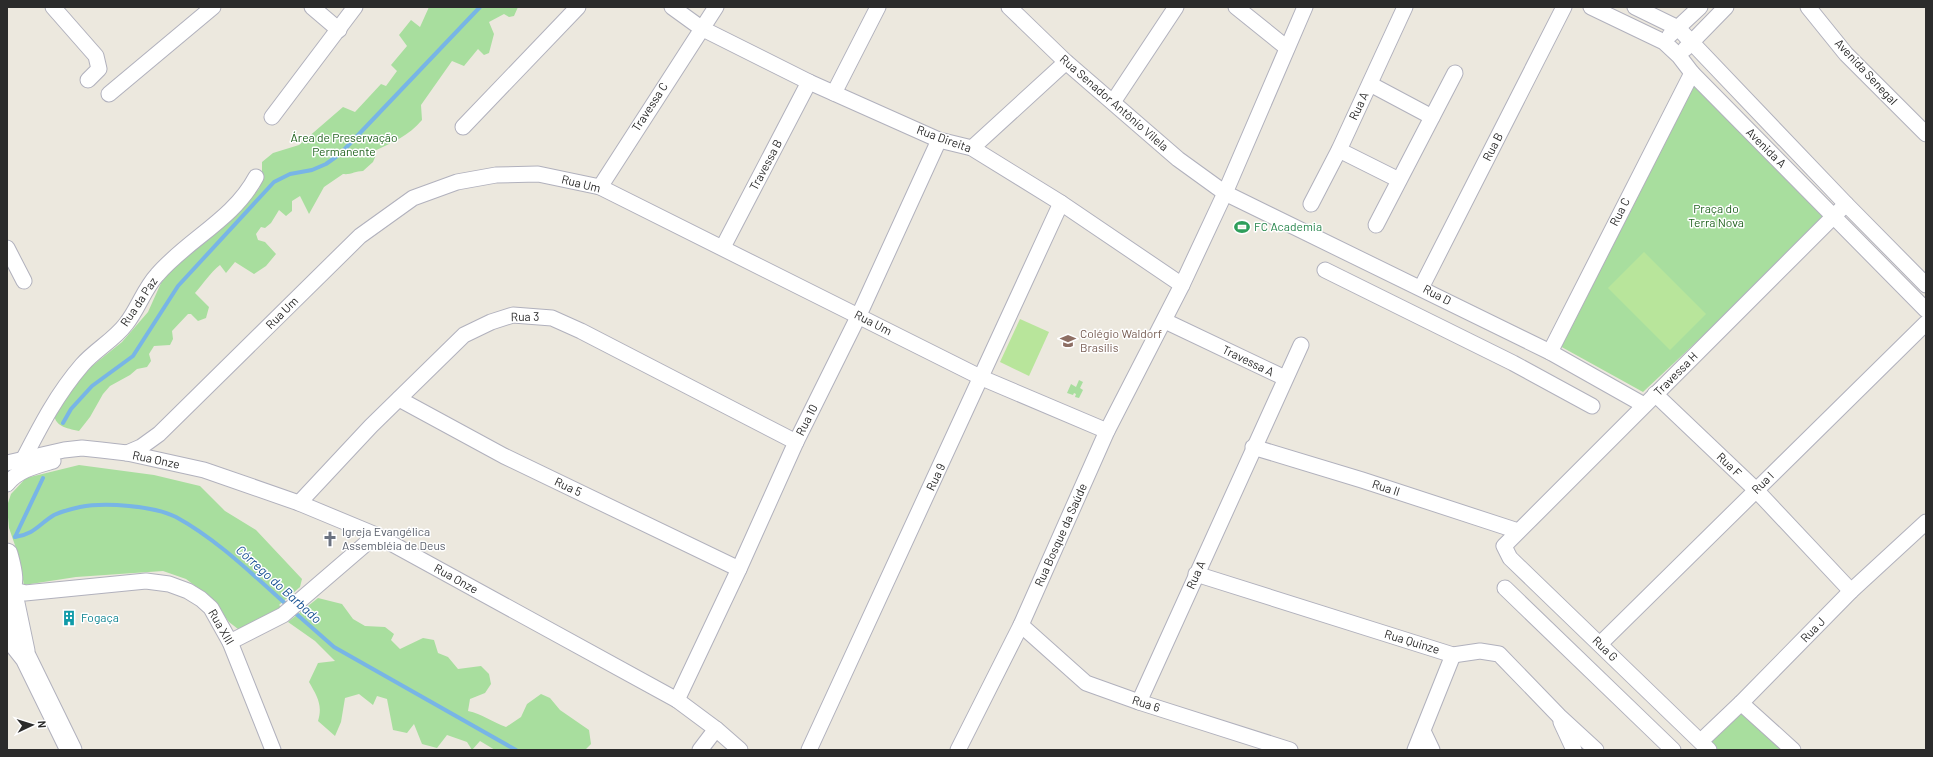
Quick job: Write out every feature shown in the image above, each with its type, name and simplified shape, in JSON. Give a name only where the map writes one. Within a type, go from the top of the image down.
[{"type":"main road","points":[[7,554],[12,581],[9,591],[26,658],[71,750]]},
{"type":"main road","points":[[7,634],[26,658]]},
{"type":"street","points":[[53,7],[96,56],[99,62],[99,69],[88,80]]},
{"type":"street","points":[[109,94],[213,7]]},
{"type":"street","points":[[312,7],[339,30]]},
{"type":"street","points":[[272,117],[355,7]]},
{"type":"street","points":[[463,127],[578,7]]},
{"type":"street","name":"Rua Direita","points":[[672,7],[701,28],[809,82],[939,140],[972,148],[1061,203],[1182,285]]},
{"type":"street","name":"Travessa C","points":[[600,187],[701,28],[716,7]]},
{"type":"street","points":[[834,93],[878,7]]},
{"type":"street","name":"Rua Senador Antônio Vilela","points":[[1010,7],[1066,62],[1178,159],[1225,192]]},
{"type":"street","points":[[1113,102],[1176,7]]},
{"type":"street","points":[[1236,7],[1287,48]]},
{"type":"street","name":"Rua Bosque da Saúde","points":[[958,750],[1021,625],[1107,431],[1165,321],[1182,285],[1225,192],[1305,7]]},
{"type":"street","name":"Rua A","points":[[1311,204],[1339,150],[1405,7]]},
{"type":"street","name":"Rua B","points":[[1421,288],[1564,7]]},
{"type":"street","name":"Avenida A","points":[[1592,7],[1664,42],[1679,56],[1692,73],[1926,310]]},
{"type":"street","name":"Avenida A","points":[[1635,7],[1678,28],[1846,204],[1926,285]]},
{"type":"street","points":[[1664,42],[1700,7]]},
{"type":"street","points":[[1679,56],[1691,41],[1726,7]]},
{"type":"street","name":"Avenida Senegal","points":[[1808,7],[1846,54],[1926,134]]},
{"type":"street","points":[[972,148],[1066,62]]},
{"type":"street","points":[[1376,225],[1455,73]]},
{"type":"street","name":"Rua C","points":[[1550,352],[1692,73]]},
{"type":"street","name":"Travessa B","points":[[723,247],[809,82]]},
{"type":"street","points":[[1370,84],[1432,117]]},
{"type":"street","name":"Rua 10","points":[[677,700],[739,569],[796,442],[859,315],[939,140]]},
{"type":"street","points":[[1339,150],[1399,180]]},
{"type":"street","name":"Rua Um","points":[[127,453],[141,447],[158,434],[360,236],[413,198],[457,182],[496,175],[538,174],[600,187],[723,247],[982,378],[1107,431]]},
{"type":"street","name":"Rua da Paz","points":[[24,458],[49,409],[82,365],[126,325],[156,276],[187,246],[235,207],[250,190],[256,177]]},
{"type":"street","name":"Rua D","points":[[1225,192],[1650,400]]},
{"type":"street","name":"Rua 9","points":[[810,750],[1061,203]]},
{"type":"street","name":"Travessa H","points":[[1518,531],[1834,218],[1846,204]]},
{"type":"street","points":[[7,248],[24,281]]},
{"type":"street","points":[[1325,270],[1513,363],[1592,406]]},
{"type":"street","name":"Rua 3","points":[[299,503],[399,399],[464,335],[491,322],[513,315],[532,315],[552,318],[796,442]]},
{"type":"street","name":"Travessa A","points":[[1165,321],[1285,378],[1253,447]]},
{"type":"street","name":"Rua I","points":[[1600,644],[1926,323]]},
{"type":"street","points":[[1513,363],[1524,339]]},
{"type":"street","points":[[1285,378],[1301,345]]},
{"type":"street","name":"Rua 5","points":[[399,399],[504,456],[739,569]]},
{"type":"street","name":"Rua F","points":[[1650,400],[1756,490],[1851,591]]},
{"type":"street","name":"Rua A","points":[[1139,702],[1253,447]]},
{"type":"street","name":"Rua II","points":[[1253,447],[1362,480],[1518,531]]},
{"type":"street","name":"Rua Onze","points":[[7,463],[24,458],[82,448],[127,453],[204,470],[299,503],[376,535],[677,700],[716,729],[740,750]]},
{"type":"street","name":"Rua Onze","points":[[7,484],[14,477],[30,468],[101,450]]},
{"type":"street","name":"Rua J","points":[[1705,746],[1742,703],[1851,591],[1926,522]]},
{"type":"street","name":"Rua G","points":[[1518,531],[1504,546],[1510,558],[1705,746]]},
{"type":"street","points":[[230,642],[283,615],[376,535]]},
{"type":"street","name":"Rua Quinze","points":[[1196,574],[1453,655],[1480,651],[1499,654],[1559,716],[1596,750]]},
{"type":"street","name":"Rua XIII","points":[[9,591],[25,593],[146,581],[169,584],[188,591],[211,608],[230,642],[273,750]]},
{"type":"street","points":[[1504,588],[1673,750]]},
{"type":"street","name":"Rua 6","points":[[1021,625],[1086,683],[1139,702],[1290,750]]},
{"type":"street","points":[[1415,750],[1453,655]]},
{"type":"street","points":[[1742,703],[1793,750]]},
{"type":"street","points":[[1656,733],[1673,715]]},
{"type":"street","points":[[1559,716],[1574,750]]},
{"type":"street","points":[[700,750],[716,729]]},
{"type":"street","points":[[1423,731],[1432,750]]},
{"type":"green space","name":"Área de Preservação Permanente","points":[[429,7],[518,7],[514,16],[509,17],[504,14],[489,22],[494,34],[489,53],[484,55],[478,49],[464,66],[452,61],[421,105],[422,120],[417,126],[399,139],[372,152],[376,155],[373,162],[363,171],[343,174],[324,187],[309,214],[300,196],[292,201],[292,211],[286,216],[279,210],[271,223],[265,228],[261,227],[256,234],[258,240],[265,242],[276,254],[266,266],[254,274],[235,262],[226,273],[220,265],[195,293],[209,307],[206,318],[198,321],[191,314],[188,314],[172,331],[173,339],[170,345],[154,346],[149,354],[151,361],[147,367],[137,369],[130,375],[110,386],[103,394],[90,417],[79,431],[60,425],[55,419],[54,408],[92,366],[122,342],[148,312],[161,283],[179,259],[259,189],[262,178],[262,162],[273,153],[299,145],[343,107],[355,112],[381,84],[386,86],[397,71],[391,65],[407,46],[399,35],[411,20],[420,27]]},
{"type":"green space","name":"Praça do Terra Nova","points":[[1695,83],[1830,217],[1643,392],[1558,345]]},
{"type":"green space","points":[[1644,252],[1706,314],[1670,350],[1608,288]]},
{"type":"green space","points":[[1020,319],[1049,332],[1029,376],[1000,362]]},
{"type":"green space","points":[[1079,380],[1083,382],[1080,388],[1083,390],[1079,398],[1075,397],[1076,394],[1074,393],[1073,395],[1067,393],[1071,384],[1076,387]]},
{"type":"green space","points":[[79,465],[154,475],[200,486],[225,511],[256,530],[302,579],[300,587],[279,605],[284,609],[244,630],[238,629],[229,622],[211,598],[186,579],[163,571],[76,577],[24,585],[18,554],[9,528],[7,506],[11,494],[26,478]]},
{"type":"green space","points":[[318,598],[342,604],[353,619],[365,626],[385,627],[394,634],[391,640],[400,649],[423,638],[434,640],[438,653],[448,657],[458,669],[481,666],[489,674],[491,684],[485,693],[470,699],[468,711],[506,727],[521,717],[527,704],[541,694],[550,698],[560,710],[589,730],[591,744],[585,750],[495,750],[480,741],[472,750],[467,742],[447,735],[437,748],[422,744],[414,724],[407,733],[393,730],[387,699],[377,696],[373,705],[359,694],[345,698],[341,722],[335,736],[318,721],[320,710],[317,696],[309,682],[318,663],[335,661],[315,641],[288,622]]},
{"type":"green space","points":[[1742,709],[1783,750],[1716,750],[1709,742]]},
{"type":"waterway","points":[[63,423],[71,409],[92,386],[133,356],[178,286],[274,182],[290,174],[312,170],[326,164],[340,154],[480,7]]},
{"type":"waterway","points":[[15,537],[43,478]]},
{"type":"waterway","name":"Córrego do Barbado","points":[[15,537],[27,534],[54,515],[80,507],[116,505],[143,508],[167,513],[191,526],[221,547],[288,606]]},
{"type":"waterway","name":"Córrego do Barbado","points":[[293,611],[334,647],[516,750]]},
{"type":"place","name":"FC Academia","points":[[1242,227]]},
{"type":"place","name":"Colégio Waldorf Brasilis","points":[[1068,341]]},
{"type":"place","name":"Igreja Evangélica Assembléia de Deus","points":[[330,539]]},
{"type":"place","name":"Fogaça","points":[[69,618]]}]
